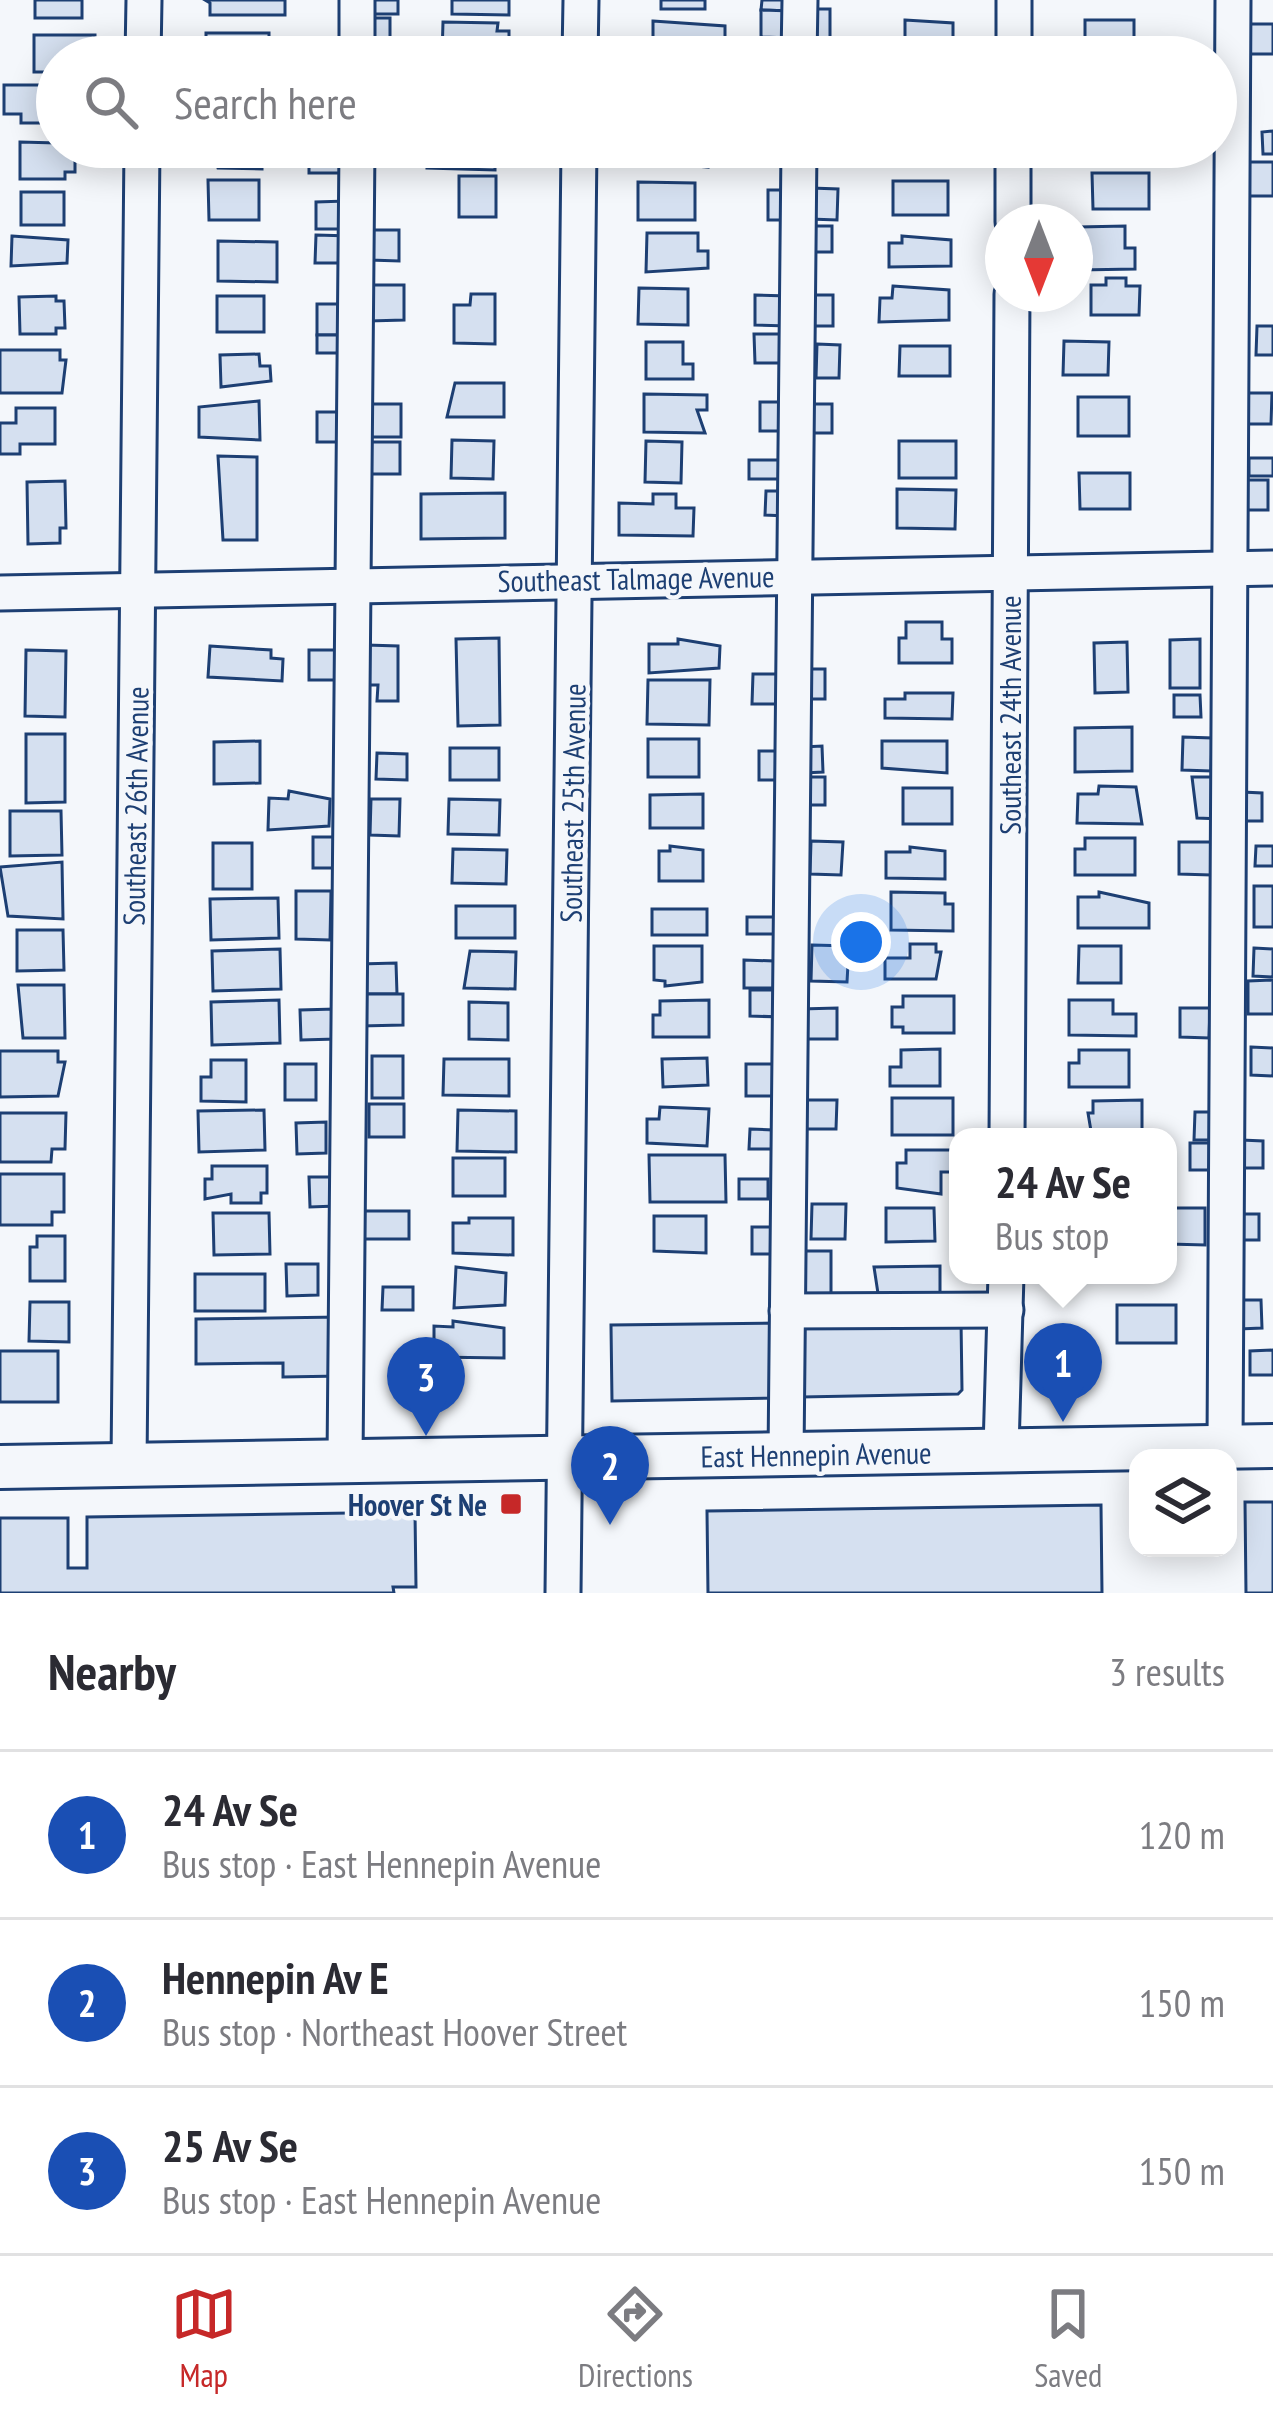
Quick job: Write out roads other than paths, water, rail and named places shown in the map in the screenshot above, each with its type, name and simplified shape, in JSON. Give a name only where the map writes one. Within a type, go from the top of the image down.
[{"type":"main road","name":"East Hennepin Avenue","points":[[0,1467],[1273,1447]]},
{"type":"street","points":[[143,36],[144,0]]},
{"type":"street","points":[[357,0],[357,36]]},
{"type":"street","points":[[580,0],[580,36]]},
{"type":"street","points":[[800,0],[800,36]]},
{"type":"street","points":[[1014,0],[1014,36]]},
{"type":"street","points":[[1233,0],[1233,36]]},
{"type":"street","name":"Southeast 26th Avenue","points":[[129,1464],[142,168]]},
{"type":"street","points":[[345,1460],[357,168]]},
{"type":"street","name":"Southeast 25th Avenue","points":[[563,1593],[579,168]]},
{"type":"street","points":[[786,1456],[799,168]]},
{"type":"street","points":[[1012,204],[1013,168]]},
{"type":"street","points":[[1226,1447],[1232,168]]},
{"type":"street","name":"Southeast 24th Avenue","points":[[1006,1128],[1012,312]]},
{"type":"street","name":"Southeast Talmage Avenue","points":[[0,593],[1273,568]]},
{"type":"street","points":[[1001,1449],[1006,1284]]},
{"type":"street","points":[[787,1311],[1006,1310]]},
{"type":"place","name":"24 Av Se","points":[[1063,1422]]},
{"type":"place","name":"25 Av Se","points":[[426,1436]]},
{"type":"place","name":"Hoover St Ne","points":[[511,1504]]},
{"type":"place","name":"Hennepin Av E","points":[[610,1525]]}]
